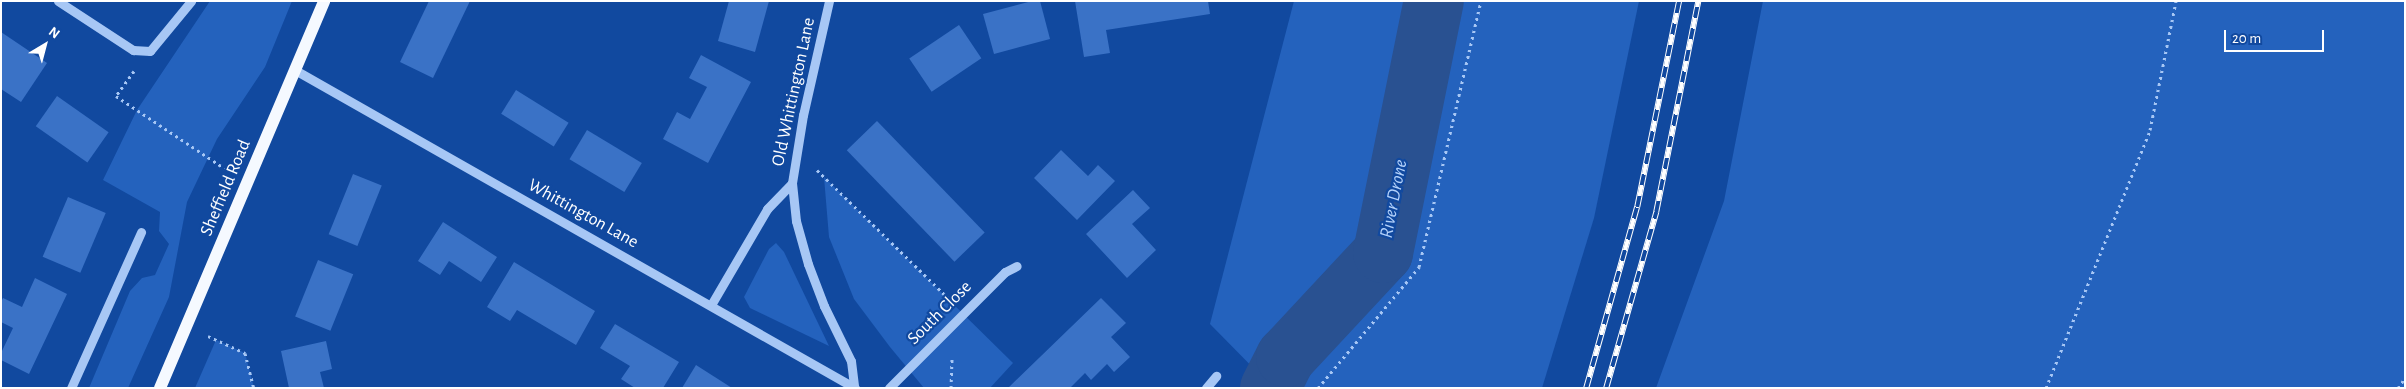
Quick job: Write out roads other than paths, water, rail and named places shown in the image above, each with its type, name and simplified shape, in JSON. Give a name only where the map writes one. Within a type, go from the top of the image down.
[{"type":"main road","name":"Sheffield Road","points":[[160,388],[324,1]]},
{"type":"street","points":[[58,1],[133,50],[150,51],[191,1]]},
{"type":"street","name":"Old Whittington Lane","points":[[829,1],[797,150],[792,183],[796,220],[808,264],[824,306],[851,361],[855,388]]},
{"type":"street","name":"Whittington Lane","points":[[295,70],[855,388]]},
{"type":"street","points":[[711,305],[767,209],[792,183]]},
{"type":"street","points":[[71,388],[141,232]]},
{"type":"street","name":"South Close","points":[[889,388],[1004,272],[1017,266]]},
{"type":"street","points":[[1206,388],[1216,376]]},
{"type":"waterway","name":"River Drone","points":[[1270,388],[1286,357],[1383,253],[1434,1]]},
{"type":"railway","points":[[1586,388],[1637,207],[1679,1]]},
{"type":"railway","points":[[1606,388],[1656,212],[1698,1]]}]
